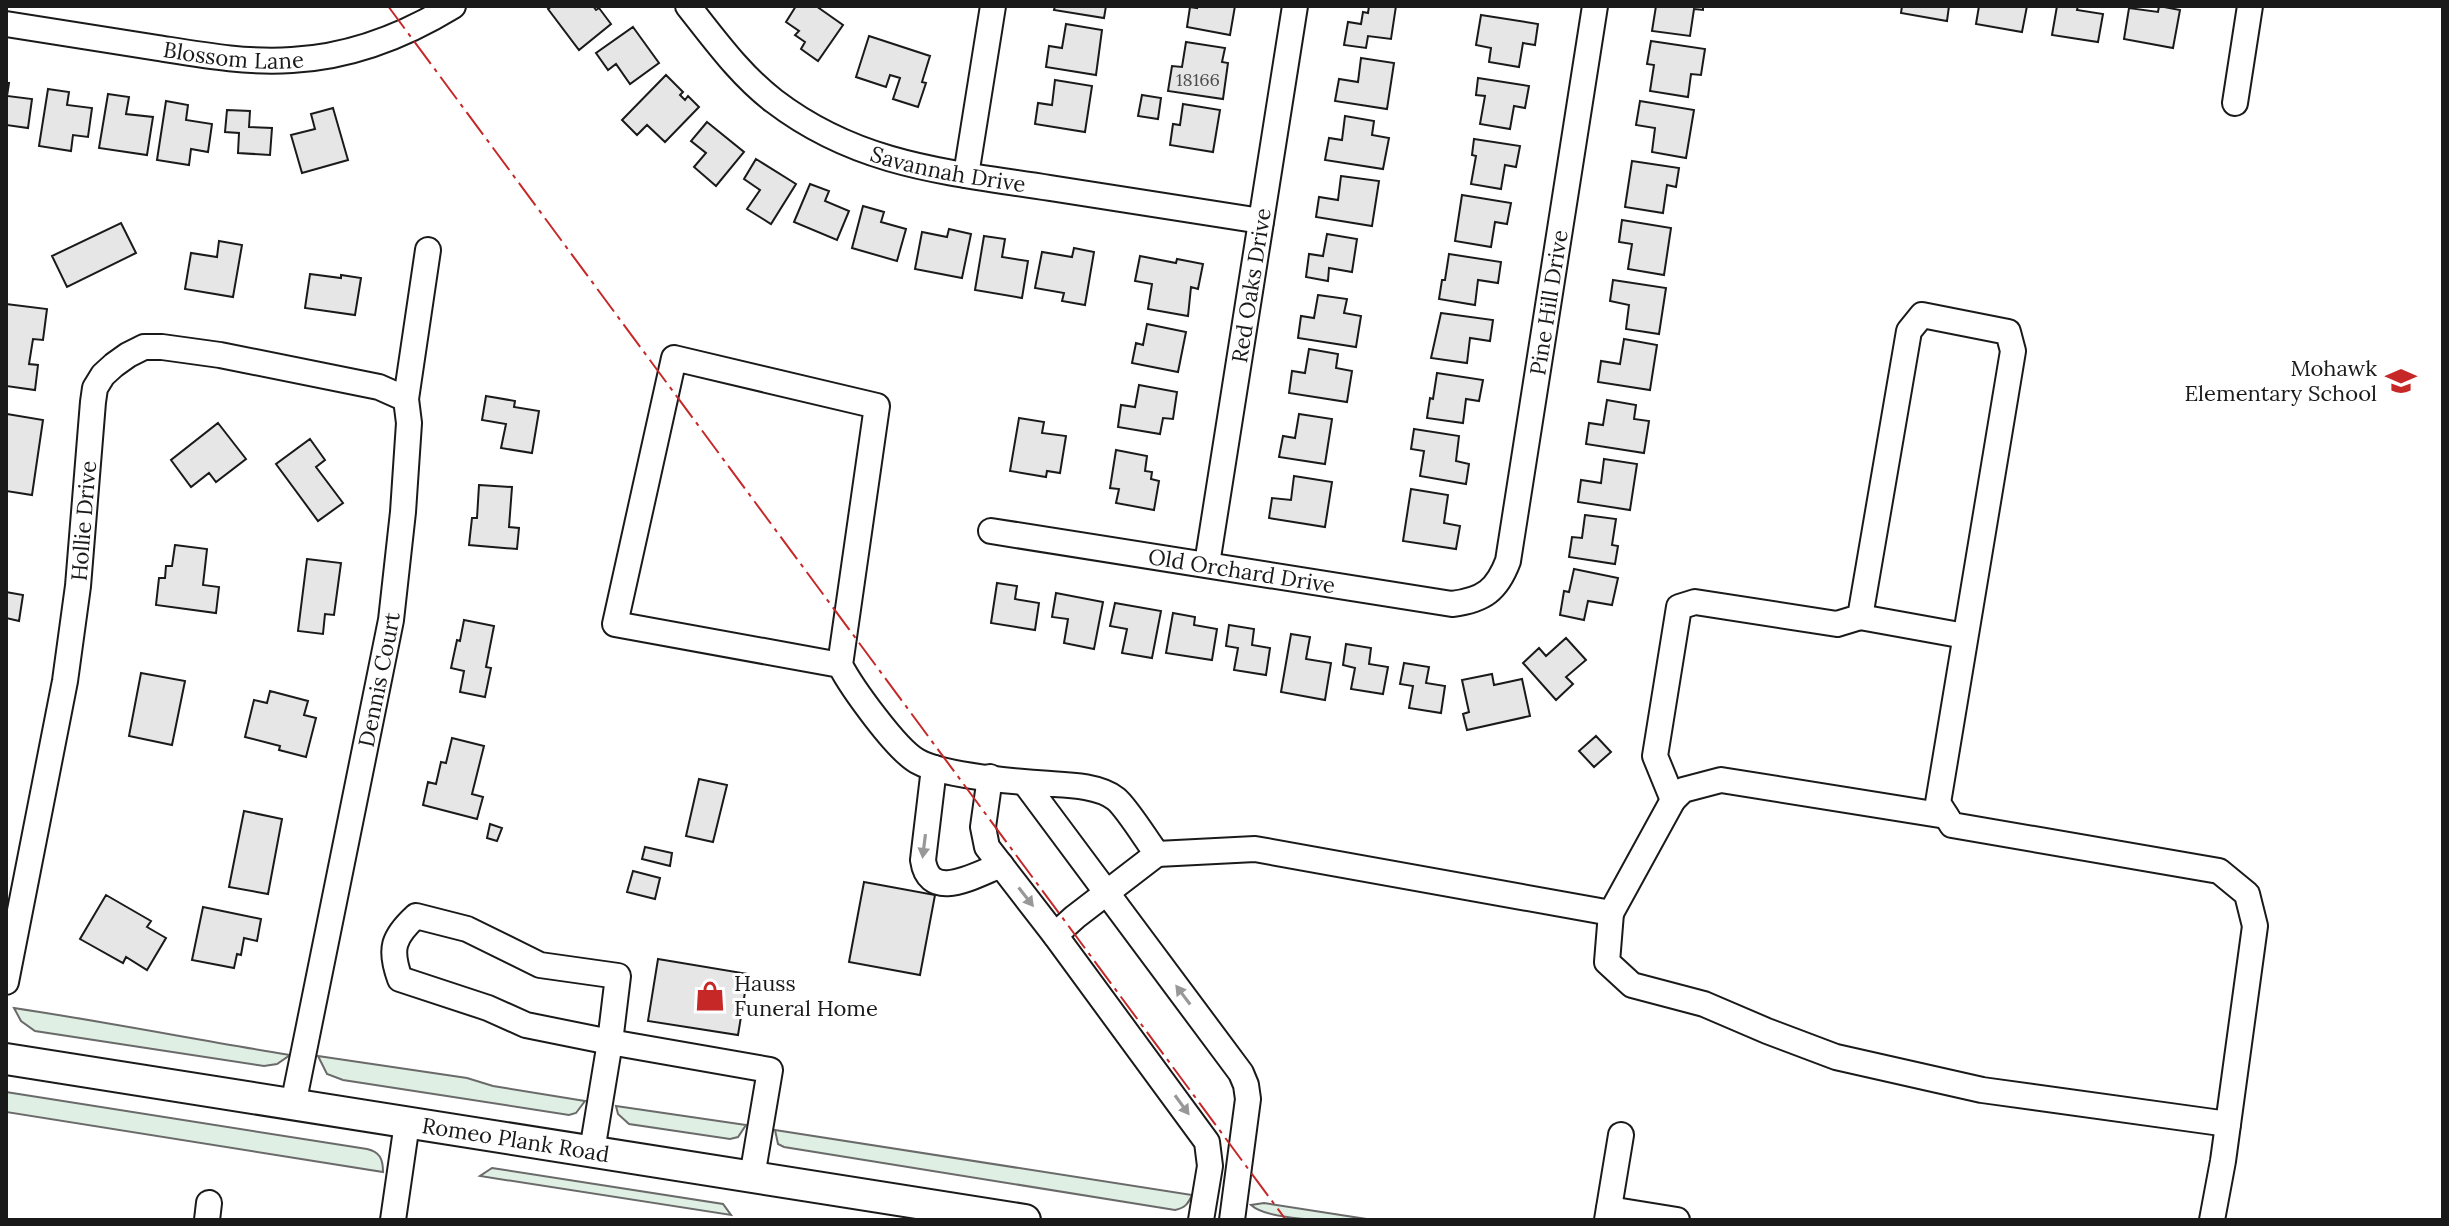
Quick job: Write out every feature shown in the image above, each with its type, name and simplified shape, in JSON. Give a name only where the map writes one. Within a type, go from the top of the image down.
[{"type":"main road","name":"Romeo Plank Road","points":[[6,1059],[1025,1220]]},
{"type":"street","name":"Blossom Lane","points":[[6,24],[222,58],[293,60],[328,56],[395,37],[453,6]]},
{"type":"street","name":"Savannah Drive","points":[[688,6],[746,77],[774,101],[837,140],[871,154],[904,164],[966,175],[1261,221]]},
{"type":"street","points":[[966,175],[993,6]]},
{"type":"street","name":"Red Oaks Drive","points":[[1207,564],[1295,6]]},
{"type":"street","name":"Pine Hill Drive","points":[[1489,593],[1502,578],[1508,561],[1595,6]]},
{"type":"street","points":[[2235,103],[2250,6]]},
{"type":"street","name":"Dennis Court","points":[[293,1105],[391,620],[404,497],[409,423],[406,399],[428,250]]},
{"type":"street","points":[[1860,617],[1909,331],[1922,315],[2008,332],[2013,351],[1938,803],[1952,825],[2219,871],[2247,894],[2255,926],[2212,1220]]},
{"type":"street","name":"Hollie Drive","points":[[6,982],[65,681],[88,486],[93,402],[95,388],[103,375],[128,355],[144,347],[162,347],[220,355],[379,387],[406,399]]},
{"type":"street","points":[[840,665],[615,624],[674,358],[877,406],[840,665],[851,685],[903,750],[916,760],[934,768],[1100,791],[1117,799],[1157,854]]},
{"type":"street","name":"Old Orchard Drive","points":[[991,531],[1452,604],[1471,602],[1489,593]]},
{"type":"street","points":[[1673,800],[1655,756],[1679,607],[1695,602],[1837,624],[1860,617],[1965,636]]},
{"type":"street","points":[[934,768],[924,872],[931,880],[941,884],[1001,865]]},
{"type":"street","points":[[990,777],[983,827],[987,847],[1207,1142],[1210,1166],[1201,1220]]},
{"type":"street","points":[[1946,816],[1721,780],[1683,790],[1673,800],[1611,913],[1607,962],[1632,985],[1704,1004],[1836,1057],[1982,1090],[2228,1124]]},
{"type":"street","points":[[1025,783],[1241,1073],[1248,1099],[1232,1220]]},
{"type":"street","points":[[1055,935],[1157,854],[1255,849],[1611,913]]},
{"type":"street","points":[[592,1151],[610,1042],[618,976],[540,965],[467,929],[416,916],[399,931],[393,959],[400,979],[488,1008],[526,1025],[610,1042],[770,1070],[752,1177]]},
{"type":"street","points":[[393,1220],[407,1123]]},
{"type":"street","points":[[1621,1135],[1608,1215],[1677,1220]]},
{"type":"street","points":[[1207,1142],[1243,1138]]},
{"type":"green space","points":[[14,1008],[290,1055],[277,1064],[264,1066],[35,1031],[21,1021]]},
{"type":"green space","points":[[318,1056],[467,1078],[493,1086],[585,1101],[576,1113],[569,1115],[343,1080],[327,1074]]},
{"type":"green space","points":[[6,1092],[367,1149],[380,1157],[383,1172],[6,1112]]},
{"type":"green space","points":[[616,1106],[746,1125],[738,1137],[730,1139],[629,1124],[618,1114]]},
{"type":"green space","points":[[775,1130],[1192,1195],[1186,1205],[1175,1210],[784,1147],[778,1144]]},
{"type":"green space","points":[[492,1168],[723,1204],[731,1215],[480,1176]]},
{"type":"green space","points":[[1264,1203],[1373,1220],[1291,1218],[1261,1211],[1251,1205]]},
{"type":"building","points":[[552,6],[593,6],[596,10],[599,8],[611,24],[579,50],[548,9]]},
{"type":"building","points":[[796,6],[816,6],[843,25],[818,61],[801,49],[805,42],[795,35],[799,31],[786,22]]},
{"type":"building","points":[[1055,6],[1106,6],[1104,18],[1054,10]]},
{"type":"building","points":[[1235,6],[1230,35],[1187,27],[1190,7]]},
{"type":"building","points":[[1369,6],[1396,6],[1391,39],[1368,36],[1366,48],[1344,45],[1348,22],[1361,24],[1363,12],[1368,13]]},
{"type":"building","points":[[1656,6],[1703,6],[1703,10],[1694,9],[1690,36],[1652,31]]},
{"type":"building","points":[[1902,6],[1949,6],[1947,21],[1901,13]]},
{"type":"building","points":[[1979,6],[2027,6],[2022,32],[1976,24]]},
{"type":"building","points":[[2057,6],[2078,6],[2077,10],[2103,14],[2098,42],[2052,35]]},
{"type":"building","points":[[2159,6],[2180,10],[2173,48],[2124,39],[2129,8],[2158,12]]},
{"type":"building","points":[[1481,15],[1538,24],[1535,45],[1523,43],[1519,67],[1489,62],[1491,48],[1476,45]]},
{"type":"building","points":[[1066,24],[1102,30],[1096,75],[1046,67],[1049,46],[1062,48]]},
{"type":"building","points":[[633,27],[659,63],[630,84],[616,64],[608,70],[596,53]]},
{"type":"building","points":[[869,36],[930,56],[918,107],[893,99],[900,78],[890,75],[886,87],[856,77]]},
{"type":"building","points":[[1651,41],[1705,49],[1701,75],[1691,74],[1688,97],[1650,91],[1654,65],[1647,64]]},
{"type":"building","points":[[1186,42],[1225,48],[1222,62],[1228,63],[1223,99],[1168,91],[1172,66],[1182,67]]},
{"type":"building","points":[[1361,58],[1394,63],[1387,109],[1335,101],[1339,79],[1358,82]]},
{"type":"building","points":[[666,75],[683,92],[680,95],[685,100],[688,96],[699,107],[665,142],[647,125],[637,135],[622,120]]},
{"type":"building","points":[[1478,78],[1529,86],[1525,108],[1514,106],[1510,129],[1480,124],[1485,96],[1476,95]]},
{"type":"building","points":[[1055,80],[1092,86],[1085,132],[1035,124],[1038,103],[1052,105]]},
{"type":"building","points":[[6,83],[9,83],[7,96],[32,99],[28,128],[6,125]]},
{"type":"building","points":[[48,89],[69,92],[67,105],[92,108],[88,137],[73,135],[71,151],[39,146]]},
{"type":"building","points":[[108,94],[129,97],[126,114],[153,117],[147,155],[99,148]]},
{"type":"building","points":[[1142,95],[1161,98],[1158,119],[1138,116]]},
{"type":"building","points":[[166,101],[188,105],[186,120],[212,124],[208,152],[191,149],[189,165],[157,160]]},
{"type":"building","points":[[1640,101],[1694,110],[1686,158],[1652,152],[1655,128],[1636,125]]},
{"type":"building","points":[[1183,104],[1220,110],[1213,152],[1170,145],[1173,124],[1180,125]]},
{"type":"building","points":[[333,108],[348,160],[302,173],[291,135],[315,129],[311,114]]},
{"type":"building","points":[[227,110],[250,111],[249,127],[272,128],[270,155],[238,153],[239,133],[225,132]]},
{"type":"building","points":[[1345,116],[1374,121],[1372,135],[1389,138],[1383,169],[1325,160],[1329,138],[1342,140]]},
{"type":"building","points":[[707,122],[744,152],[716,186],[694,167],[706,153],[691,141]]},
{"type":"building","points":[[1474,139],[1520,146],[1516,167],[1505,165],[1501,189],[1471,184],[1476,156],[1472,155]]},
{"type":"building","points":[[756,159],[796,184],[771,224],[747,209],[760,190],[744,179]]},
{"type":"building","points":[[1632,161],[1679,168],[1676,187],[1667,185],[1663,213],[1625,207]]},
{"type":"building","points":[[1341,176],[1379,181],[1372,226],[1316,217],[1319,197],[1338,200]]},
{"type":"building","points":[[810,184],[829,191],[825,201],[849,211],[837,240],[794,222]]},
{"type":"building","points":[[1462,195],[1511,203],[1507,224],[1495,222],[1491,247],[1455,241]]},
{"type":"building","points":[[863,206],[884,212],[881,222],[906,229],[897,261],[852,248]]},
{"type":"building","points":[[1622,220],[1671,228],[1664,275],[1628,269],[1632,244],[1619,242]]},
{"type":"building","points":[[121,223],[136,253],[67,287],[52,256]]},
{"type":"building","points":[[949,229],[971,234],[962,278],[915,269],[922,232],[947,237]]},
{"type":"building","points":[[1327,234],[1357,239],[1352,272],[1329,268],[1328,281],[1306,277],[1309,254],[1323,256]]},
{"type":"building","points":[[984,236],[1005,239],[1002,257],[1028,261],[1022,298],[975,290]]},
{"type":"building","points":[[219,241],[242,245],[233,297],[185,289],[191,253],[217,257]]},
{"type":"building","points":[[1074,248],[1094,252],[1085,305],[1062,301],[1064,293],[1035,288],[1042,252],[1072,257]]},
{"type":"building","points":[[1449,254],[1501,262],[1498,283],[1478,280],[1475,305],[1439,299]]},
{"type":"building","points":[[1140,256],[1176,263],[1177,259],[1203,264],[1198,289],[1191,287],[1188,316],[1148,309],[1152,284],[1135,281]]},
{"type":"building","points":[[310,274],[361,278],[355,315],[305,308]]},
{"type":"building","points":[[1613,280],[1666,288],[1659,334],[1626,329],[1629,305],[1610,301]]},
{"type":"building","points":[[1318,295],[1347,299],[1344,313],[1361,316],[1356,347],[1298,338],[1301,316],[1314,318]]},
{"type":"building","points":[[6,304],[47,309],[43,340],[33,339],[29,364],[38,365],[35,390],[6,386]]},
{"type":"building","points":[[1441,313],[1493,320],[1490,341],[1470,338],[1467,363],[1431,358]]},
{"type":"building","points":[[1147,324],[1186,332],[1178,372],[1132,363],[1136,343],[1143,345]]},
{"type":"building","points":[[1624,339],[1657,345],[1650,390],[1598,382],[1601,361],[1620,364]]},
{"type":"building","points":[[1309,349],[1338,354],[1336,368],[1352,371],[1347,402],[1289,393],[1292,371],[1305,373]]},
{"type":"building","points":[[1437,373],[1483,380],[1479,401],[1466,399],[1463,423],[1427,418]]},
{"type":"building","points":[[1139,385],[1177,392],[1173,419],[1163,418],[1160,434],[1118,427],[1121,405],[1135,407]]},
{"type":"building","points":[[486,396],[515,401],[514,407],[539,411],[532,453],[501,448],[506,424],[482,420]]},
{"type":"building","points":[[1607,400],[1636,405],[1634,419],[1649,421],[1644,453],[1586,444],[1589,423],[1603,425]]},
{"type":"building","points":[[7,414],[43,420],[32,495],[6,491]]},
{"type":"building","points":[[1299,414],[1332,419],[1325,464],[1279,457],[1283,436],[1295,438]]},
{"type":"building","points":[[1019,418],[1044,422],[1042,433],[1066,436],[1060,473],[1047,471],[1046,477],[1010,471]]},
{"type":"building","points":[[218,423],[246,459],[216,482],[209,473],[191,487],[171,460]]},
{"type":"building","points":[[1414,429],[1459,436],[1456,461],[1469,464],[1466,484],[1420,476],[1424,451],[1411,449]]},
{"type":"building","points":[[310,439],[325,460],[316,467],[343,503],[318,521],[276,464]]},
{"type":"building","points":[[1116,450],[1147,456],[1145,471],[1152,472],[1151,479],[1159,481],[1154,510],[1116,503],[1119,489],[1110,488]]},
{"type":"building","points":[[1604,459],[1637,464],[1630,510],[1578,502],[1581,480],[1601,483]]},
{"type":"building","points":[[1294,476],[1332,482],[1325,527],[1269,518],[1272,498],[1291,500]]},
{"type":"building","points":[[479,485],[512,487],[509,527],[519,528],[517,549],[469,545],[472,518],[477,518]]},
{"type":"building","points":[[1411,489],[1448,495],[1444,523],[1460,526],[1456,549],[1403,541]]},
{"type":"building","points":[[1585,515],[1616,519],[1612,545],[1618,546],[1615,564],[1569,557],[1572,537],[1582,538]]},
{"type":"building","points":[[175,545],[207,549],[203,585],[219,587],[216,613],[156,605],[159,578],[165,578],[166,566],[172,566]]},
{"type":"building","points":[[307,559],[341,563],[334,615],[325,614],[323,634],[298,631]]},
{"type":"building","points":[[1574,569],[1618,578],[1612,605],[1588,601],[1584,620],[1560,615],[1564,591],[1569,592]]},
{"type":"building","points":[[997,583],[1017,586],[1015,599],[1039,603],[1035,630],[991,623]]},
{"type":"building","points":[[6,592],[23,595],[19,621],[6,618]]},
{"type":"building","points":[[1056,593],[1103,602],[1094,649],[1064,643],[1068,619],[1052,617]]},
{"type":"building","points":[[1115,603],[1161,611],[1152,658],[1122,653],[1127,629],[1110,626]]},
{"type":"building","points":[[1173,613],[1195,617],[1194,625],[1217,629],[1212,660],[1166,653]]},
{"type":"building","points":[[464,620],[494,626],[486,667],[491,668],[485,697],[460,692],[464,671],[451,668]]},
{"type":"building","points":[[1229,625],[1254,629],[1252,645],[1270,648],[1266,675],[1234,670],[1238,648],[1226,646]]},
{"type":"building","points":[[1291,634],[1310,637],[1306,659],[1331,663],[1325,700],[1281,692]]},
{"type":"building","points":[[1566,638],[1586,660],[1566,677],[1573,684],[1556,700],[1523,663],[1539,648],[1546,656]]},
{"type":"building","points":[[1346,644],[1371,648],[1369,664],[1388,667],[1383,694],[1351,689],[1355,668],[1343,665]]},
{"type":"building","points":[[1404,663],[1429,667],[1426,683],[1445,686],[1441,713],[1409,708],[1413,686],[1400,684]]},
{"type":"building","points":[[141,673],[185,681],[172,745],[129,736]]},
{"type":"building","points":[[1492,674],[1494,685],[1522,679],[1530,716],[1467,730],[1463,714],[1469,712],[1462,680]]},
{"type":"building","points":[[270,691],[308,701],[304,715],[316,718],[306,757],[245,737],[254,700],[267,703]]},
{"type":"building","points":[[1596,736],[1611,752],[1594,767],[1579,751]]},
{"type":"building","points":[[452,738],[484,746],[472,794],[483,797],[477,819],[423,805],[428,782],[436,784],[441,762],[446,763]]},
{"type":"building","points":[[699,779],[727,785],[713,842],[686,836]]},
{"type":"building","points":[[244,811],[282,819],[268,894],[229,887]]},
{"type":"building","points":[[490,824],[502,828],[497,841],[487,838]]},
{"type":"building","points":[[645,847],[672,853],[670,866],[642,859]]},
{"type":"building","points":[[633,871],[660,878],[655,899],[627,892]]},
{"type":"building","points":[[864,882],[935,895],[920,975],[849,962]]},
{"type":"building","points":[[106,895],[151,921],[147,927],[166,938],[147,970],[126,957],[123,963],[80,939]]},
{"type":"building","points":[[203,907],[261,919],[257,941],[244,938],[241,955],[237,954],[234,968],[192,960]]},
{"type":"building","points":[[658,959],[748,974],[738,1035],[648,1021]]},
{"type":"power","points":[[388,6],[1286,1220]]},
{"type":"place","name":"Mohawk Elementary School","points":[[2401,381]]},
{"type":"place","name":"Hauss Funeral Home","points":[[710,996]]}]
